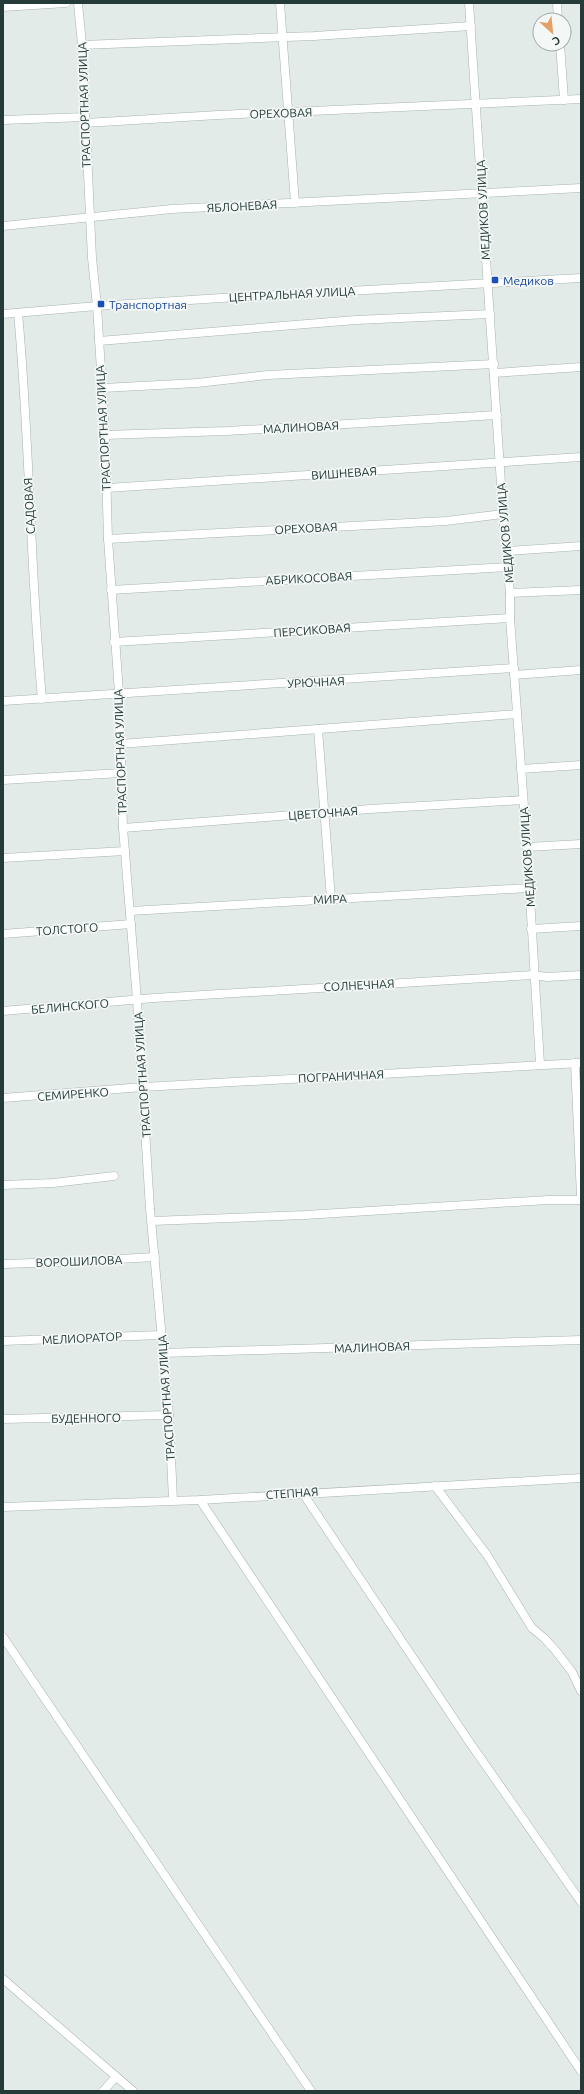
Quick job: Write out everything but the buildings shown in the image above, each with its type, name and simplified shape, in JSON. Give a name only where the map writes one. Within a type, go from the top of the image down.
[{"type":"street","points":[[3,7],[66,3]]},
{"type":"street","name":"ТРАСПОРТНАЯ УЛИЦА","points":[[78,3],[82,45],[86,171],[103,388],[108,539],[114,642],[119,693],[123,828],[137,1000],[152,1221],[169,1415],[173,1500]]},
{"type":"street","points":[[280,3],[295,203]]},
{"type":"street","name":"МЕДИКОВ УЛИЦА","points":[[470,3],[503,514],[510,593],[510,618],[527,847],[533,975],[540,1064]]},
{"type":"street","points":[[82,45],[471,26]]},
{"type":"street","points":[[561,52],[564,100]]},
{"type":"street","name":"ОРЕХОВАЯ","points":[[3,120],[85,120],[289,113],[581,99]]},
{"type":"street","name":"ЯБЛОНЕВАЯ","points":[[3,226],[172,209],[420,195],[581,188]]},
{"type":"street","name":"ЦЕНТРАЛЬНАЯ УЛИЦА","points":[[3,314],[97,306],[581,278]]},
{"type":"street","name":"САДОВАЯ","points":[[18,313],[22,363],[30,546],[42,699]]},
{"type":"street","points":[[99,341],[356,320],[490,314]]},
{"type":"street","points":[[103,388],[197,383],[268,375],[494,364]]},
{"type":"street","points":[[494,373],[581,367]]},
{"type":"street","name":"МАЛИНОВАЯ","points":[[105,435],[227,431],[497,415]]},
{"type":"street","name":"ВИШНЕВАЯ","points":[[107,488],[581,457]]},
{"type":"street","name":"ОРЕХОВАЯ","points":[[108,539],[446,521],[503,514]]},
{"type":"street","points":[[507,551],[581,546]]},
{"type":"street","name":"АБРИКОСОВАЯ","points":[[111,590],[508,567]]},
{"type":"street","points":[[510,593],[581,590]]},
{"type":"street","name":"ПЕРСИКОВАЯ","points":[[114,642],[510,618]]},
{"type":"street","name":"УРЮЧНАЯ","points":[[3,701],[514,671],[581,670]]},
{"type":"street","points":[[120,744],[517,714]]},
{"type":"street","points":[[318,728],[331,899]]},
{"type":"street","points":[[521,769],[581,765]]},
{"type":"street","points":[[3,780],[121,773]]},
{"type":"street","name":"ЦВЕТОЧНАЯ","points":[[123,828],[523,800]]},
{"type":"street","points":[[527,847],[581,844]]},
{"type":"street","points":[[3,858],[125,850]]},
{"type":"street","name":"МИРА","points":[[130,911],[529,888]]},
{"type":"street","name":"ТОЛСТОГО","points":[[3,934],[131,924]]},
{"type":"street","points":[[531,929],[581,926]]},
{"type":"street","name":"СОЛНЕЧНАЯ","points":[[137,1000],[292,989],[533,975],[547,977],[581,975]]},
{"type":"street","name":"БЕЛИНСКОГО","points":[[3,1011],[137,1000]]},
{"type":"street","points":[[578,1063],[581,1196]]},
{"type":"street","name":"ПОГРАНИЧНАЯ","points":[[143,1088],[578,1063]]},
{"type":"street","name":"СЕМИРЕНКО","points":[[3,1098],[143,1088]]},
{"type":"street","points":[[3,1185],[53,1183],[114,1176]]},
{"type":"street","points":[[152,1221],[305,1215],[548,1200],[581,1200]]},
{"type":"street","name":"ВОРОШИЛОВА","points":[[3,1264],[78,1262],[155,1257]]},
{"type":"street","name":"МЕЛИОРАТОР","points":[[3,1341],[161,1334]]},
{"type":"street","name":"МАЛИНОВАЯ","points":[[163,1353],[581,1340]]},
{"type":"street","name":"БУДЕННОГО","points":[[3,1419],[169,1415]]},
{"type":"street","name":"СТЕПНАЯ","points":[[3,1507],[200,1500],[302,1492],[581,1478]]},
{"type":"street","points":[[435,1486],[487,1555],[532,1628],[556,1651],[572,1672],[581,1691]]},
{"type":"street","points":[[302,1492],[468,1740],[581,1902]]},
{"type":"street","points":[[200,1500],[581,2071]]},
{"type":"street","points":[[3,1637],[311,2091]]},
{"type":"street","points":[[3,1979],[133,2091]]},
{"type":"street","points":[[102,2091],[116,2077]]},
{"type":"place","name":"Медиков","points":[[495,280]]},
{"type":"place","name":"Транспортная","points":[[101,304]]}]
